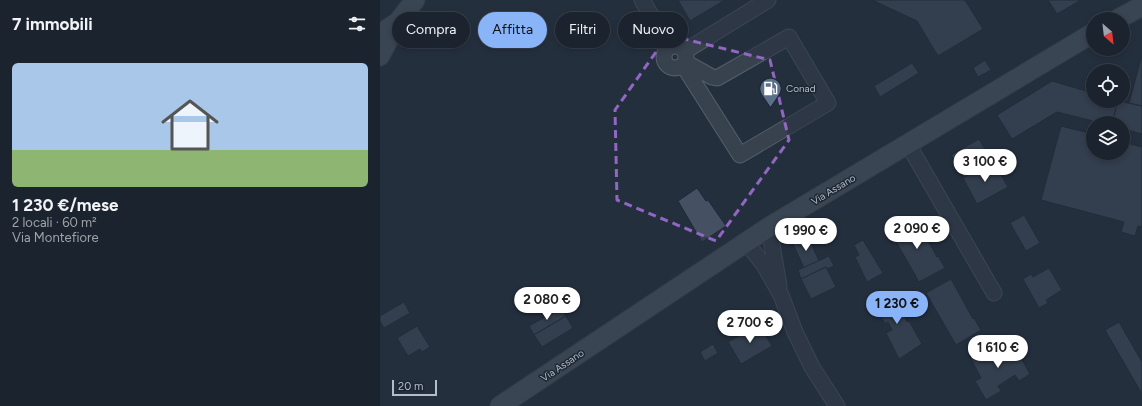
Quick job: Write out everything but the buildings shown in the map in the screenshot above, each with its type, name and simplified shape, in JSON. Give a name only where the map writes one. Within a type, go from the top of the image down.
[{"type":"main road","points":[[406,12],[415,0]]},
{"type":"main road","points":[[1130,12],[1142,6]]},
{"type":"main road","points":[[380,34],[392,26]]},
{"type":"main road","points":[[380,56],[392,33]]},
{"type":"main road","name":"Via Assano","points":[[500,406],[769,227],[1086,37]]},
{"type":"street","points":[[642,0],[649,12]]},
{"type":"street","points":[[669,48],[664,56],[666,63],[676,68],[684,60],[768,0]]},
{"type":"street","points":[[678,48],[684,60],[740,155],[828,103],[789,37],[717,78],[712,78],[684,60]]},
{"type":"street","points":[[908,144],[994,293]]},
{"type":"street","points":[[769,227],[781,295]]},
{"type":"street","points":[[746,242],[764,265],[781,295],[795,332],[812,367],[837,406]]},
{"type":"highlighted area","points":[[668,35],[770,60],[789,140],[716,241],[617,200],[615,110]]},
{"type":"place","name":"Conad","points":[[771,108]]}]
